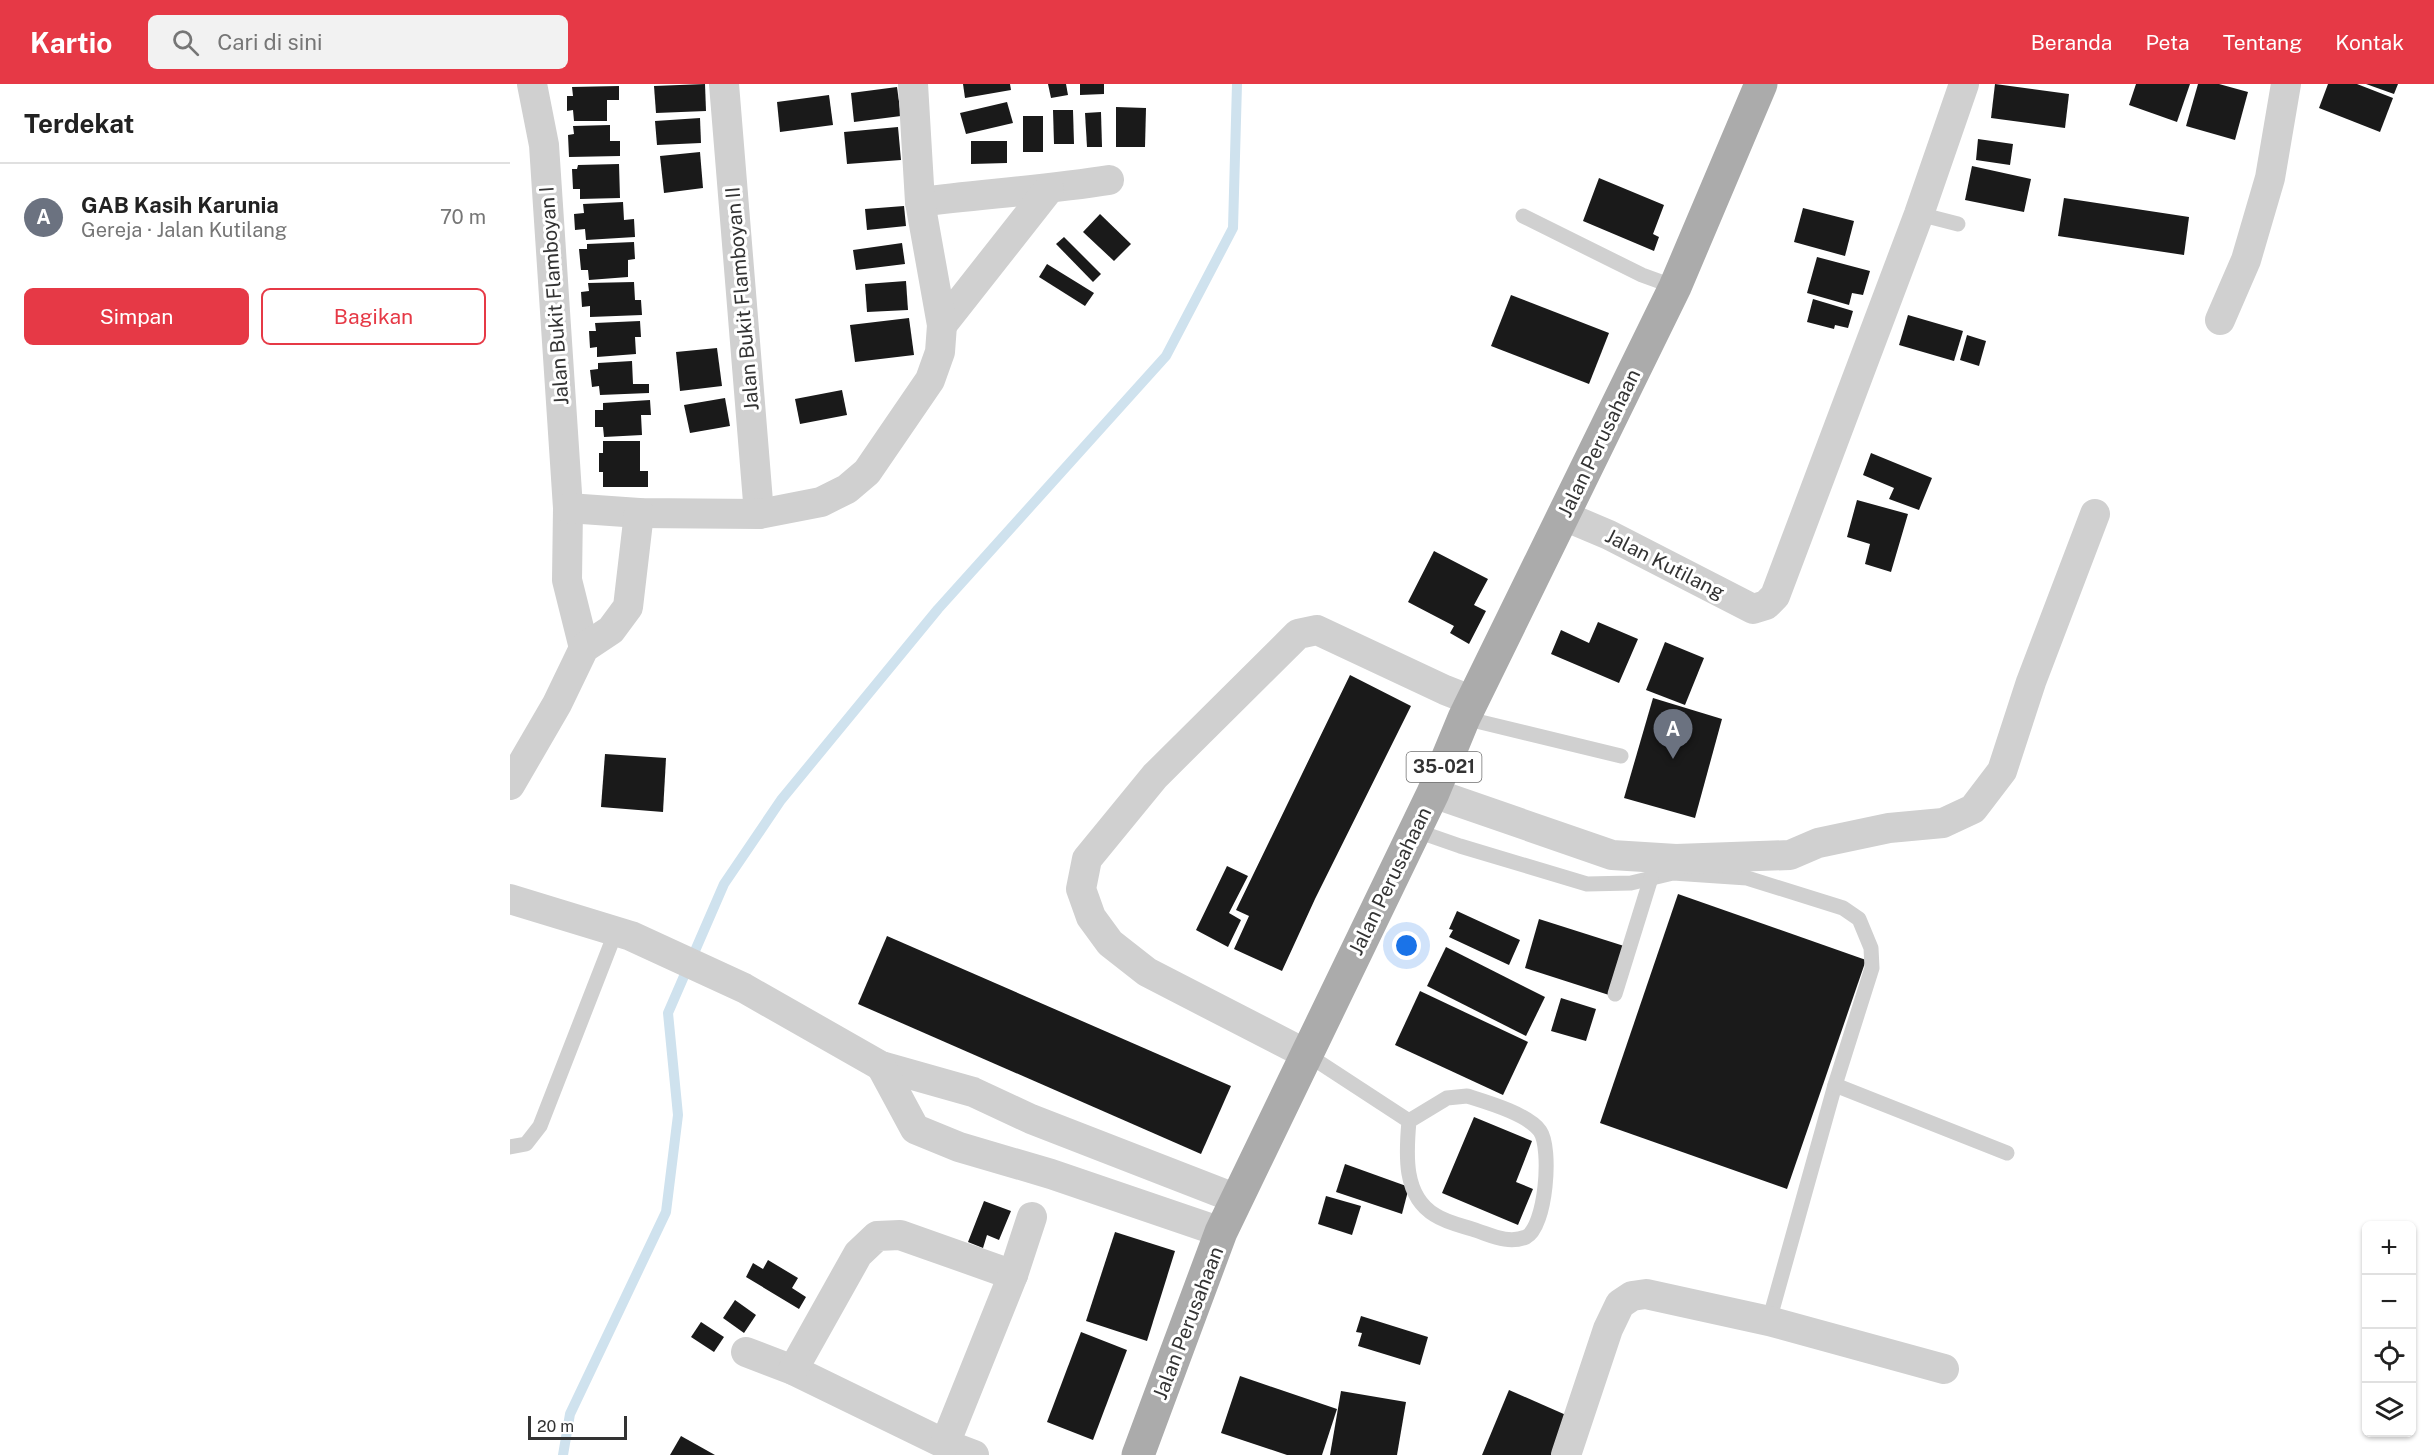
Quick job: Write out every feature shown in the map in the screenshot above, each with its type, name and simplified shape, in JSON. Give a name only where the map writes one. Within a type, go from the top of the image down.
[{"type":"main road","name":"Jalan Perusahaan","points":[[1138,1455],[1221,1232],[1433,793],[1469,709],[1675,287],[1761,84]]},
{"type":"street","name":"Jalan Bukit Flamboyan I","points":[[532,84],[544,145],[568,508],[567,580],[584,648]]},
{"type":"street","name":"Jalan Bukit Flamboyan II","points":[[724,84],[759,514]]},
{"type":"street","points":[[568,508],[639,513],[759,514],[821,502],[847,489],[867,472],[930,380],[940,352],[942,325],[920,202],[913,84]]},
{"type":"street","points":[[1919,214],[1964,84]]},
{"type":"street","points":[[2220,320],[2246,260],[2270,178],[2286,84]]},
{"type":"street","points":[[920,202],[991,193],[1049,189],[1109,180]]},
{"type":"street","points":[[942,325],[1049,189]]},
{"type":"street","name":"Jalan Kutilang","points":[[1564,516],[1609,535],[1753,609],[1766,605],[1775,596],[1919,214]]},
{"type":"street","points":[[510,785],[557,704],[584,648],[611,630],[628,607],[639,513]]},
{"type":"street","points":[[1433,793],[1612,855],[1676,859],[1790,855],[1818,843],[1879,830],[1943,823],[1973,809],[2002,771],[2031,682],[2095,514]]},
{"type":"street","points":[[1308,1055],[1147,972],[1110,943],[1091,917],[1081,888],[1087,859],[1155,776],[1298,634],[1317,630],[1445,690],[1469,709]]},
{"type":"street","points":[[510,899],[623,933],[744,988],[881,1066],[973,1092],[1031,1119],[1237,1199]]},
{"type":"street","points":[[881,1066],[915,1129],[959,1147],[1221,1232]]},
{"type":"street","points":[[1079,1185],[1095,1143]]},
{"type":"street","points":[[945,1444],[1013,1275],[1032,1217]]},
{"type":"street","points":[[793,1370],[858,1254],[877,1236],[900,1235],[1013,1275]]},
{"type":"street","points":[[1566,1455],[1608,1329],[1620,1304],[1632,1296],[1646,1294],[1769,1321],[1944,1369]]},
{"type":"street","points":[[746,1352],[793,1370],[945,1444],[974,1455]]},
{"type":"lane","points":[[1919,214],[1958,224]]},
{"type":"lane","points":[[1523,216],[1642,275],[1675,287]]},
{"type":"lane","points":[[1469,709],[1621,756]]},
{"type":"lane","points":[[1414,830],[1587,884],[1631,883],[1673,873],[1747,878],[1843,909],[1859,918],[1871,948],[1872,968],[1835,1085],[1769,1321]]},
{"type":"lane","points":[[1616,994],[1652,878]]},
{"type":"lane","points":[[510,1148],[526,1144],[540,1126],[623,933]]},
{"type":"lane","points":[[1308,1055],[1409,1120]]},
{"type":"lane","points":[[1835,1085],[2007,1153]]},
{"type":"lane","points":[[1467,1096],[1531,1121],[1545,1140],[1547,1154],[1540,1219],[1534,1230],[1527,1236],[1505,1240],[1437,1217],[1423,1207],[1410,1184],[1407,1144],[1409,1120],[1447,1098],[1467,1096]]},
{"type":"building","points":[[705,84],[706,111],[656,113],[654,86]]},
{"type":"building","points":[[963,84],[1010,84],[1011,90],[965,98]]},
{"type":"building","points":[[1048,84],[1066,84],[1068,95],[1051,98]]},
{"type":"building","points":[[1080,84],[1104,84],[1104,94],[1080,95]]},
{"type":"building","points":[[1995,84],[2069,94],[2065,128],[1991,118]]},
{"type":"building","points":[[2136,84],[2190,84],[2177,122],[2129,105]]},
{"type":"building","points":[[2198,84],[2219,84],[2248,92],[2235,140],[2186,126]]},
{"type":"building","points":[[2328,84],[2357,84],[2393,98],[2380,132],[2319,108]]},
{"type":"building","points":[[2366,84],[2398,84],[2394,94]]},
{"type":"building","points":[[619,86],[619,100],[607,100],[607,121],[574,121],[573,110],[567,111],[567,96],[573,96],[572,87]]},
{"type":"building","points":[[897,87],[901,116],[854,122],[851,93]]},
{"type":"building","points":[[829,95],[833,125],[780,132],[777,102]]},
{"type":"building","points":[[1007,102],[1013,123],[966,134],[960,113]]},
{"type":"building","points":[[1116,107],[1146,108],[1145,147],[1116,147]]},
{"type":"building","points":[[1053,110],[1073,110],[1074,144],[1054,144]]},
{"type":"building","points":[[1101,112],[1102,147],[1087,147],[1085,113]]},
{"type":"building","points":[[1023,116],[1043,116],[1043,152],[1023,152]]},
{"type":"building","points":[[700,118],[701,143],[657,145],[655,121]]},
{"type":"building","points":[[610,125],[610,141],[620,141],[620,156],[569,157],[568,135],[574,134],[573,126]]},
{"type":"building","points":[[898,127],[901,160],[847,164],[844,132]]},
{"type":"building","points":[[1978,139],[2013,144],[2010,165],[1976,160]]},
{"type":"building","points":[[971,141],[1007,141],[1007,163],[971,164]]},
{"type":"building","points":[[700,152],[703,188],[664,193],[660,156]]},
{"type":"building","points":[[619,164],[620,198],[580,199],[580,189],[573,189],[572,169],[577,169],[578,165]]},
{"type":"building","points":[[1972,166],[2031,179],[2024,212],[1965,200]]},
{"type":"building","points":[[1599,178],[1664,205],[1653,234],[1659,237],[1654,251],[1583,221]]},
{"type":"building","points":[[2064,198],[2189,217],[2184,255],[2058,236]]},
{"type":"building","points":[[623,202],[624,220],[634,219],[635,237],[586,240],[585,229],[575,230],[574,214],[584,213],[583,204]]},
{"type":"building","points":[[904,206],[906,226],[867,230],[865,209]]},
{"type":"building","points":[[1803,208],[1854,221],[1845,256],[1794,242]]},
{"type":"building","points":[[1100,214],[1131,244],[1114,261],[1083,232]]},
{"type":"building","points":[[1064,237],[1101,274],[1093,282],[1056,244]]},
{"type":"building","points":[[634,242],[635,259],[628,260],[628,277],[589,280],[588,270],[581,270],[579,249],[587,249],[587,244]]},
{"type":"building","points":[[902,243],[905,264],[856,270],[853,250]]},
{"type":"building","points":[[1817,257],[1870,271],[1863,295],[1852,293],[1849,305],[1807,293]]},
{"type":"building","points":[[1047,264],[1094,293],[1085,306],[1039,277]]},
{"type":"building","points":[[906,281],[908,310],[867,312],[865,284]]},
{"type":"building","points":[[634,282],[635,300],[641,300],[642,315],[590,317],[590,306],[582,307],[581,292],[589,291],[588,283]]},
{"type":"building","points":[[1511,295],[1609,333],[1589,384],[1491,346]]},
{"type":"building","points":[[1813,299],[1853,311],[1848,328],[1835,325],[1834,329],[1807,322]]},
{"type":"building","points":[[1908,315],[1963,331],[1954,361],[1899,345]]},
{"type":"building","points":[[909,318],[914,355],[855,362],[850,325]]},
{"type":"building","points":[[640,321],[641,337],[635,337],[636,354],[597,357],[597,347],[590,348],[589,331],[596,331],[595,323]]},
{"type":"building","points":[[1967,335],[1986,341],[1979,366],[1960,360]]},
{"type":"building","points":[[717,348],[722,386],[680,391],[676,352]]},
{"type":"building","points":[[632,361],[633,384],[649,384],[649,393],[600,395],[599,386],[592,387],[590,370],[598,369],[598,363]]},
{"type":"building","points":[[842,390],[847,415],[800,424],[795,399]]},
{"type":"building","points":[[725,398],[730,426],[690,433],[684,405]]},
{"type":"building","points":[[650,400],[651,415],[641,415],[642,435],[604,437],[603,427],[595,427],[595,410],[603,410],[603,403]]},
{"type":"building","points":[[603,441],[640,441],[640,471],[648,471],[648,487],[603,487],[603,472],[599,472],[599,453],[603,453]]},
{"type":"building","points":[[1871,453],[1932,478],[1919,510],[1889,499],[1894,488],[1863,475]]},
{"type":"building","points":[[1857,500],[1908,514],[1891,572],[1865,564],[1870,544],[1847,537]]},
{"type":"building","points":[[1434,551],[1488,579],[1474,605],[1486,611],[1469,644],[1450,633],[1454,626],[1408,602]]},
{"type":"building","points":[[1598,622],[1638,639],[1619,683],[1551,654],[1561,630],[1589,643]]},
{"type":"building","points":[[1665,642],[1704,658],[1685,705],[1646,690]]},
{"type":"building","points":[[1350,675],[1411,706],[1315,899],[1282,971],[1234,949],[1249,916],[1236,910]]},
{"type":"building","points":[[1653,698],[1722,719],[1695,818],[1624,798]]},
{"type":"building","points":[[605,754],[666,758],[663,812],[601,807]]},
{"type":"building","points":[[1227,866],[1248,876],[1229,913],[1241,920],[1228,947],[1196,930]]},
{"type":"building","points":[[1678,894],[1866,960],[1787,1189],[1600,1123]]},
{"type":"building","points":[[1457,911],[1520,940],[1509,965],[1449,937],[1453,930],[1449,929]]},
{"type":"building","points":[[1539,919],[1624,946],[1609,995],[1525,968]]},
{"type":"building","points":[[887,936],[1231,1086],[1201,1154],[858,1004]]},
{"type":"building","points":[[1446,947],[1545,997],[1526,1036],[1427,986]]},
{"type":"building","points":[[1420,991],[1528,1042],[1503,1095],[1395,1045]]},
{"type":"building","points":[[1561,998],[1596,1009],[1586,1041],[1551,1031]]},
{"type":"building","points":[[1474,1117],[1532,1141],[1516,1182],[1533,1189],[1518,1225],[1442,1193]]},
{"type":"building","points":[[1345,1164],[1409,1187],[1402,1214],[1336,1192]]},
{"type":"building","points":[[1326,1196],[1361,1206],[1352,1235],[1318,1224]]},
{"type":"building","points":[[984,1201],[1011,1211],[999,1240],[987,1235],[983,1248],[968,1242]]},
{"type":"building","points":[[1115,1232],[1175,1251],[1147,1341],[1086,1321]]},
{"type":"building","points":[[768,1260],[798,1278],[792,1288],[806,1297],[799,1309],[746,1277],[753,1263],[763,1269]]},
{"type":"building","points":[[735,1300],[756,1315],[744,1333],[723,1318]]},
{"type":"building","points":[[1361,1316],[1428,1337],[1420,1365],[1358,1346],[1362,1333],[1356,1332]]},
{"type":"building","points":[[701,1322],[724,1337],[714,1352],[691,1337]]},
{"type":"building","points":[[1081,1332],[1127,1350],[1093,1440],[1047,1422]]},
{"type":"building","points":[[1240,1376],[1337,1409],[1322,1455],[1287,1455],[1221,1433]]},
{"type":"building","points":[[1509,1390],[1566,1415],[1551,1455],[1482,1455]]},
{"type":"building","points":[[1341,1391],[1406,1402],[1397,1455],[1330,1455]]},
{"type":"building","points":[[681,1436],[715,1455],[670,1455]]},
{"type":"waterway","points":[[563,1455],[570,1414],[666,1212],[678,1115],[668,1013],[724,884],[781,800],[938,609],[1166,356],[1233,228],[1237,84]]},
{"type":"place","name":"GAB Kasih Karunia","points":[[1673,759]]}]
